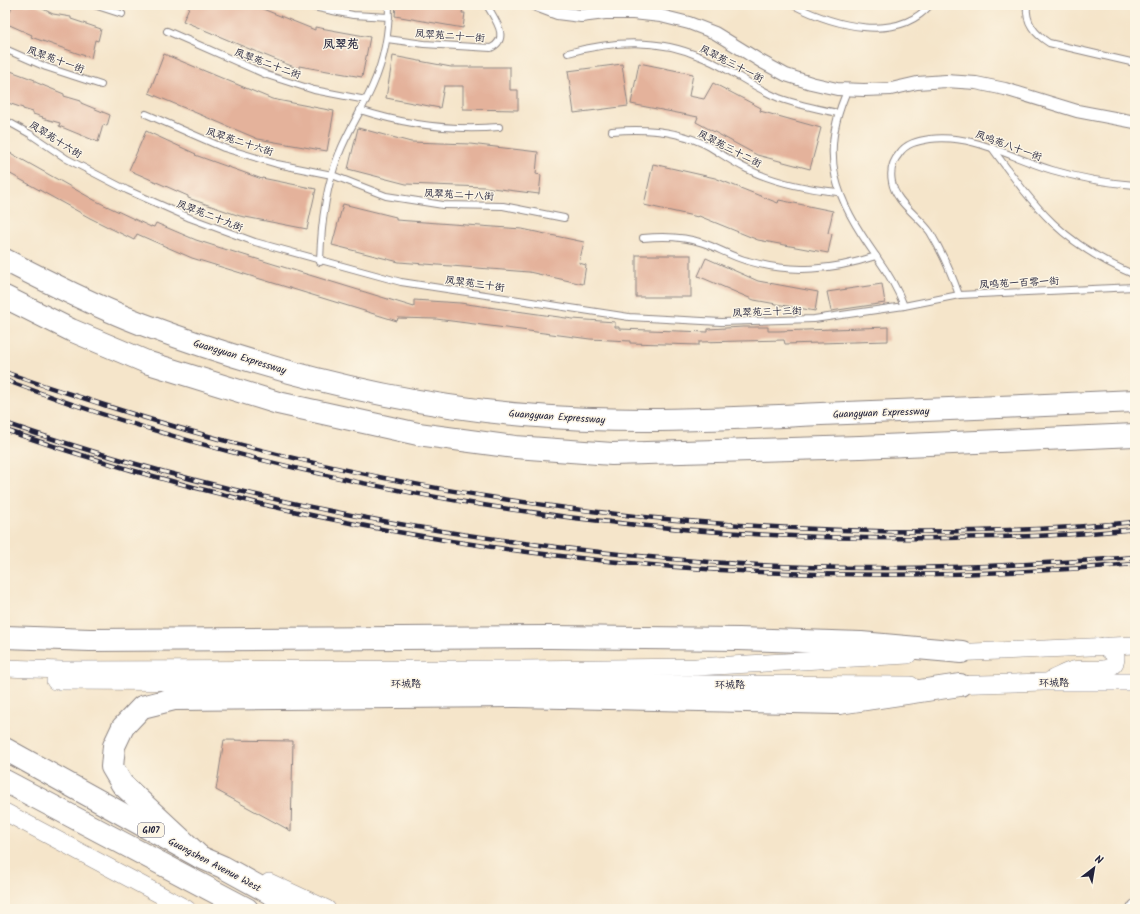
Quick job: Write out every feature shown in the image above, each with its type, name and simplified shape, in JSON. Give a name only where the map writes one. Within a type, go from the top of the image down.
[{"type":"highway","name":"Guangyuan Expressway","points":[[5,260],[60,288],[140,323],[226,353],[353,389],[437,404],[532,416],[608,420],[691,420],[1135,401]]},
{"type":"highway","points":[[5,297],[71,330],[149,363],[278,403],[418,434],[515,447],[612,454],[860,447],[1135,435]]},
{"type":"highway","points":[[5,637],[90,640],[541,637],[740,639],[861,643],[962,652]]},
{"type":"highway","points":[[200,857],[122,784],[112,767],[114,746],[122,727],[142,707],[174,700],[508,696],[839,703],[960,685]]},
{"type":"highway","name":"Guangshen Avenue West","points":[[5,749],[200,857],[223,867],[299,909]]},
{"type":"highway","name":"G107","points":[[5,781],[247,909]]},
{"type":"main road","name":"环城路","points":[[325,676],[521,669],[696,667],[962,652],[1135,645]]},
{"type":"main road","points":[[1044,682],[1073,670],[1108,669],[1113,666],[1116,661],[1116,656],[1104,646]]},
{"type":"main road","points":[[5,668],[325,676]]},
{"type":"main road","name":"环城路","points":[[325,676],[960,685],[1044,682],[1135,682]]},
{"type":"main road","points":[[5,680],[98,683],[325,676]]},
{"type":"main road","points":[[5,812],[187,909]]},
{"type":"main road","points":[[223,867],[239,869],[327,909]]},
{"type":"street","points":[[536,5],[557,13],[575,16],[605,9],[661,16],[689,23],[715,33],[762,62],[786,74],[811,83],[848,89],[891,89],[917,83],[946,81],[976,83],[1005,89],[1077,111],[1135,122]]},
{"type":"lane","points":[[94,5],[122,14]]},
{"type":"lane","points":[[303,5],[347,14],[389,17]]},
{"type":"lane","points":[[320,262],[323,218],[332,175],[346,136],[366,100],[379,70],[387,39],[389,5]]},
{"type":"lane","name":"凤翠苑二十一街","points":[[387,39],[424,44],[491,48],[498,45],[501,39],[501,32],[487,5]]},
{"type":"lane","points":[[793,5],[828,20],[877,28],[905,23],[925,12],[930,5]]},
{"type":"lane","points":[[1027,5],[1026,12],[1030,25],[1038,36],[1049,43],[1135,63]]},
{"type":"lane","name":"凤翠苑二十二街","points":[[167,31],[267,75],[314,90],[366,100]]},
{"type":"lane","name":"凤翠苑三十一街","points":[[568,53],[594,46],[621,42],[649,43],[676,48],[701,57],[752,85],[780,98],[808,107],[838,113]]},
{"type":"lane","name":"凤翠苑十一街","points":[[5,49],[46,67],[102,85]]},
{"type":"lane","points":[[848,89],[838,113],[834,129],[832,150],[833,171],[838,192],[846,209],[891,277],[904,306]]},
{"type":"lane","points":[[360,110],[394,120],[428,127],[464,129],[498,127]]},
{"type":"lane","name":"凤翠苑二十六街","points":[[146,114],[224,148],[277,164],[332,175]]},
{"type":"lane","name":"凤翠苑十六街","points":[[5,120],[30,134],[67,159],[97,175]]},
{"type":"lane","name":"凤翠苑三十二街","points":[[612,131],[637,129],[662,131],[686,137],[709,147],[730,160],[764,176],[801,187],[838,192]]},
{"type":"lane","name":"凤鸣苑八十一街","points":[[959,295],[947,261],[928,230],[896,195],[892,184],[891,171],[894,160],[902,150],[912,143],[924,140],[959,139],[992,148],[1052,170],[1084,178],[1135,185]]},
{"type":"lane","points":[[992,148],[1029,199],[1052,224],[1078,246],[1107,264],[1135,275]]},
{"type":"lane","name":"凤翠苑二十九街","points":[[97,175],[190,218],[255,242],[320,262]]},
{"type":"lane","name":"凤翠苑二十八街","points":[[332,175],[368,190],[405,200],[443,205],[503,206],[564,218]]},
{"type":"lane","points":[[643,238],[663,236],[684,238],[703,243],[747,261],[772,267],[799,270],[825,269],[851,265],[876,256]]},
{"type":"lane","name":"凤翠苑三十街","points":[[320,262],[401,282],[629,316]]},
{"type":"lane","name":"凤鸣苑一百零一街","points":[[904,306],[959,295],[1135,287]]},
{"type":"lane","name":"凤翠苑三十三街","points":[[629,316],[721,322],[814,319],[904,306]]},
{"type":"building","points":[[12,5],[35,5],[53,14],[71,17],[71,19],[101,29],[98,41],[95,40],[91,58],[31,37],[32,35],[5,23],[5,11],[10,12]]},
{"type":"building","points":[[190,5],[253,5],[315,30],[315,27],[370,37],[362,77],[299,66],[299,69],[247,48],[183,21]]},
{"type":"building","points":[[396,5],[444,5],[463,8],[462,13],[465,13],[463,28],[395,16]]},
{"type":"building","points":[[164,54],[272,99],[334,111],[327,151],[258,139],[149,93]]},
{"type":"building","points":[[393,56],[451,67],[510,67],[510,90],[518,90],[518,110],[463,109],[463,86],[444,86],[440,108],[386,98]]},
{"type":"building","points":[[639,63],[693,74],[689,96],[704,99],[713,83],[761,108],[760,111],[821,128],[810,169],[757,155],[696,122],[698,117],[631,104]]},
{"type":"building","points":[[622,64],[628,106],[574,113],[568,71]]},
{"type":"building","points":[[5,69],[35,80],[35,82],[64,94],[64,96],[81,101],[81,103],[110,115],[107,126],[103,125],[98,142],[59,126],[60,123],[42,118],[43,117],[33,114],[33,112],[5,102]]},
{"type":"building","points":[[358,128],[411,142],[470,144],[538,152],[536,174],[541,175],[539,194],[484,187],[406,184],[348,169]]},
{"type":"building","points":[[146,131],[196,154],[195,155],[262,179],[316,189],[307,229],[240,216],[188,198],[188,196],[129,170]]},
{"type":"building","points":[[5,150],[96,201],[151,227],[154,227],[156,223],[196,240],[414,307],[414,300],[460,303],[573,319],[615,322],[615,327],[619,327],[619,329],[708,332],[708,329],[743,327],[768,327],[768,331],[778,331],[888,327],[888,341],[785,344],[784,340],[699,342],[699,345],[630,343],[630,341],[590,339],[436,319],[398,318],[397,321],[192,258],[137,234],[134,240],[90,218],[5,171]]},
{"type":"building","points":[[653,164],[715,178],[778,203],[779,200],[833,211],[828,233],[832,234],[828,253],[758,240],[699,216],[644,205]]},
{"type":"building","points":[[343,204],[396,217],[396,220],[522,229],[584,242],[579,263],[586,265],[583,284],[529,272],[399,262],[332,245]]},
{"type":"building","points":[[636,255],[691,255],[691,297],[636,297]]},
{"type":"building","points":[[706,258],[758,281],[818,292],[815,311],[754,300],[698,276]]},
{"type":"building","points":[[882,284],[885,303],[831,311],[827,292]]},
{"type":"building","points":[[224,740],[293,741],[291,831],[216,790]]},
{"type":"railway","points":[[5,372],[104,405],[257,449],[411,483],[489,497],[568,508],[726,524],[828,530],[930,532],[982,531],[1135,522]]},
{"type":"railway","points":[[5,380],[117,419],[232,452],[349,480],[468,502],[587,519],[707,531],[826,537],[1016,537],[1064,535],[1135,529]]},
{"type":"railway","points":[[5,423],[134,464],[265,497],[398,524],[465,535],[573,549],[656,558],[823,568],[966,567],[1135,557]]},
{"type":"railway","points":[[5,430],[142,473],[280,508],[421,536],[563,556],[706,569],[849,575],[992,573],[1135,564]]},
{"type":"district","name":"凤翠苑","points":[[341,44]]}]
